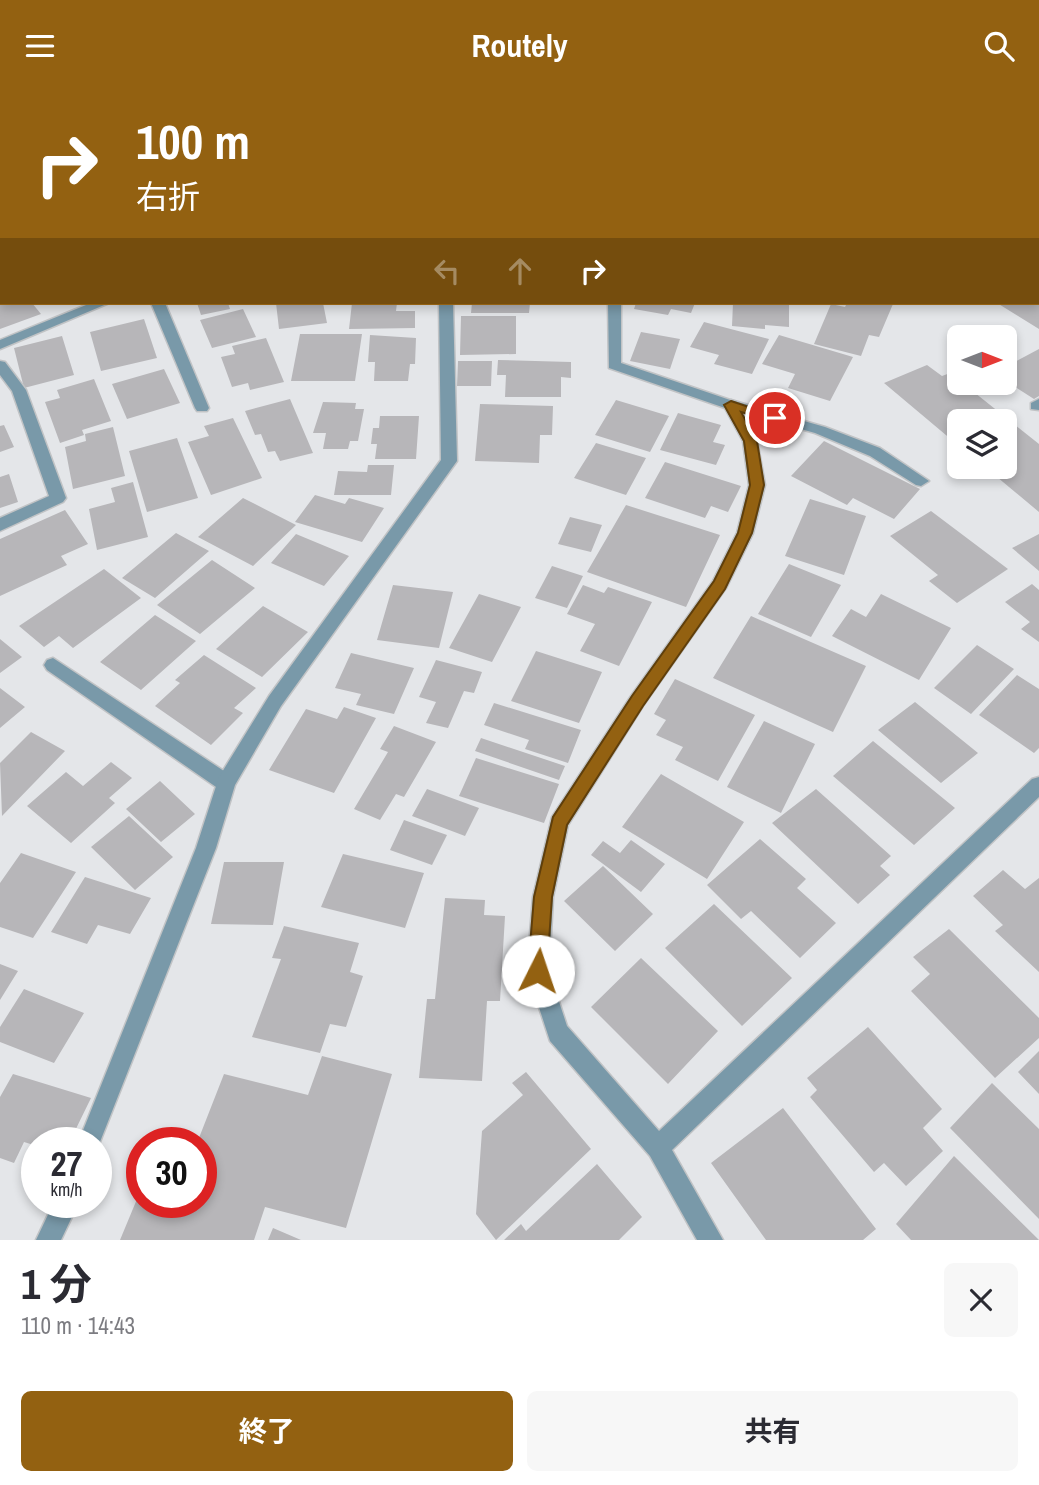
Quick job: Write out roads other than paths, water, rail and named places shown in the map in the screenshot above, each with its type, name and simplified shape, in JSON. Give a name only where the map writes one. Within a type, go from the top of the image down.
[{"type":"street","points":[[0,345],[83,305]]},
{"type":"street","points":[[159,305],[202,408]]},
{"type":"street","points":[[96,1127],[206,848],[226,783],[275,701],[449,461],[446,305]]},
{"type":"street","points":[[614,305],[614,365],[731,405],[831,435],[875,452],[921,481]]},
{"type":"street","points":[[0,365],[19,390],[58,498],[0,525]]},
{"type":"street","points":[[711,1240],[658,1148],[558,1033],[538,971],[543,897],[559,823],[638,701],[720,585],[745,533],[757,485],[750,441],[731,405]]},
{"type":"street","points":[[53,665],[226,783]]},
{"type":"street","points":[[658,1148],[1039,785]]},
{"type":"street","points":[[48,1240],[59,1218]]}]
